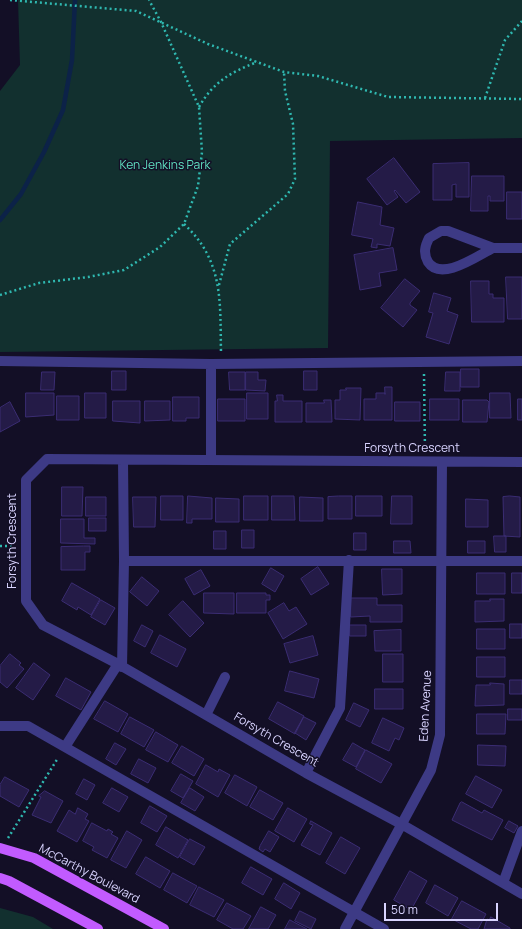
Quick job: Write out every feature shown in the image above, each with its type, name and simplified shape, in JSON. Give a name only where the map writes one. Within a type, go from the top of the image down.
[{"type":"main road","name":"McCarthy Boulevard","points":[[1,848],[34,858],[164,929]]},
{"type":"main road","points":[[0,878],[9,881],[98,929]]},
{"type":"street","points":[[493,248],[448,270],[434,268],[429,263],[424,251],[429,238],[441,231],[448,231],[493,248],[522,248]]},
{"type":"street","points":[[0,361],[216,364],[522,361]]},
{"type":"street","points":[[211,460],[216,364]]},
{"type":"street","name":"Forsyth Crescent","points":[[522,462],[46,459],[26,480],[26,600],[44,624],[120,665],[306,773],[522,894]]},
{"type":"street","points":[[65,747],[120,665],[124,561],[123,460]]},
{"type":"street","name":"Eden Avenue","points":[[345,929],[403,826],[431,770],[440,735],[442,462]]},
{"type":"street","points":[[306,773],[340,708],[350,560]]},
{"type":"street","points":[[124,561],[522,561]]},
{"type":"street","points":[[206,715],[225,677]]},
{"type":"street","points":[[0,726],[28,726],[384,929]]},
{"type":"street","points":[[503,883],[522,831]]},
{"type":"path","points":[[10,0],[136,12],[208,44],[284,72],[318,76],[388,97],[522,99]]},
{"type":"path","points":[[0,295],[39,283],[88,277],[124,270],[160,248],[184,224],[198,186],[202,152],[199,107],[161,22],[149,0]]},
{"type":"path","points":[[485,98],[505,40],[522,21]]},
{"type":"path","points":[[199,107],[206,94],[219,80],[235,71],[258,62]]},
{"type":"path","points":[[216,364],[219,286],[230,244],[288,194],[295,179],[293,124],[285,90],[284,72]]},
{"type":"path","points":[[184,224],[196,235],[206,250],[213,265],[219,286]]},
{"type":"path","points":[[424,361],[425,462]]},
{"type":"path","points":[[1,848],[65,747]]},
{"type":"green space","name":"Ken Jenkins Park","points":[[18,0],[522,0],[522,138],[330,141],[328,348],[0,352],[0,91],[20,65]]},
{"type":"green space","points":[[0,908],[33,917],[53,929],[0,929]]},
{"type":"building","points":[[394,158],[420,192],[406,203],[395,190],[394,191],[398,197],[387,205],[367,179]]},
{"type":"building","points":[[469,163],[469,197],[456,197],[456,184],[452,185],[452,200],[433,200],[433,164]]},
{"type":"building","points":[[472,176],[504,176],[504,201],[490,201],[490,196],[488,196],[488,211],[471,211]]},
{"type":"building","points":[[507,192],[522,192],[522,219],[507,219]]},
{"type":"building","points":[[358,202],[382,207],[380,225],[394,228],[390,246],[377,244],[377,248],[371,247],[373,239],[352,235]]},
{"type":"building","points":[[393,248],[397,270],[379,273],[381,286],[360,290],[354,255]]},
{"type":"building","points":[[506,277],[522,277],[522,319],[508,319]]},
{"type":"building","points":[[405,279],[420,291],[410,303],[410,305],[417,310],[403,327],[381,308]]},
{"type":"building","points":[[471,281],[489,281],[489,294],[493,294],[493,298],[504,298],[504,322],[472,322]]},
{"type":"building","points":[[434,293],[451,298],[447,311],[458,315],[449,344],[426,337],[433,313],[429,312]]},
{"type":"building","points":[[461,369],[479,369],[479,387],[461,387]]},
{"type":"building","points":[[112,371],[126,371],[126,390],[112,390]]},
{"type":"building","points":[[304,371],[317,371],[317,390],[304,390]]},
{"type":"building","points":[[42,372],[55,372],[54,390],[41,390]]},
{"type":"building","points":[[229,372],[245,372],[245,390],[230,390]]},
{"type":"building","points":[[246,372],[258,372],[258,380],[266,380],[265,391],[246,390]]},
{"type":"building","points":[[446,372],[460,372],[460,391],[445,391]]},
{"type":"building","points":[[385,387],[392,387],[392,420],[364,420],[364,399],[376,399],[376,393],[385,393]]},
{"type":"building","points":[[346,388],[361,388],[360,420],[335,419],[335,400],[340,400],[340,390],[346,390]]},
{"type":"building","points":[[26,393],[54,393],[54,415],[26,417]]},
{"type":"building","points":[[85,393],[106,393],[106,418],[85,418]]},
{"type":"building","points":[[247,393],[268,393],[268,419],[247,419]]},
{"type":"building","points":[[490,393],[510,393],[511,418],[490,418]]},
{"type":"building","points":[[277,395],[283,395],[283,401],[302,401],[302,422],[275,422],[275,401],[277,401]]},
{"type":"building","points":[[57,396],[79,396],[79,420],[57,420]]},
{"type":"building","points":[[173,397],[199,397],[199,418],[186,418],[186,421],[173,421]]},
{"type":"building","points":[[218,399],[245,399],[245,421],[218,421]]},
{"type":"building","points":[[430,399],[459,399],[459,420],[430,420]]},
{"type":"building","points":[[518,399],[522,399],[522,420],[518,420]]},
{"type":"building","points":[[324,400],[331,400],[332,422],[306,422],[306,403],[324,403]]},
{"type":"building","points":[[463,400],[487,400],[489,402],[487,422],[463,422]]},
{"type":"building","points":[[113,401],[140,401],[140,423],[113,421]]},
{"type":"building","points":[[145,401],[170,401],[170,420],[145,421]]},
{"type":"building","points":[[10,402],[20,421],[0,432],[0,408]]},
{"type":"building","points":[[395,402],[420,402],[420,421],[395,421]]},
{"type":"building","points":[[62,487],[83,487],[82,516],[62,516]]},
{"type":"building","points":[[161,496],[183,496],[183,520],[161,520]]},
{"type":"building","points":[[188,496],[212,498],[212,519],[192,519],[192,523],[187,523]]},
{"type":"building","points":[[244,496],[268,496],[268,520],[244,520]]},
{"type":"building","points":[[272,496],[294,496],[295,520],[272,520]]},
{"type":"building","points":[[352,496],[352,519],[328,519],[328,497]]},
{"type":"building","points":[[356,496],[382,496],[382,516],[356,516]]},
{"type":"building","points":[[392,496],[412,496],[412,524],[391,524]]},
{"type":"building","points":[[86,497],[106,497],[106,516],[86,516]]},
{"type":"building","points":[[133,497],[156,497],[155,527],[134,527]]},
{"type":"building","points":[[300,497],[323,498],[323,521],[300,521]]},
{"type":"building","points":[[503,497],[520,497],[520,537],[504,536]]},
{"type":"building","points":[[216,498],[239,499],[239,522],[216,522]]},
{"type":"building","points":[[466,499],[488,500],[488,527],[466,527]]},
{"type":"building","points":[[89,518],[106,518],[106,531],[89,531]]},
{"type":"building","points":[[61,519],[84,519],[84,538],[95,538],[95,544],[61,543]]},
{"type":"building","points":[[242,530],[254,530],[254,548],[242,548]]},
{"type":"building","points":[[214,531],[226,531],[226,549],[214,549]]},
{"type":"building","points":[[354,533],[366,533],[366,550],[354,550]]},
{"type":"building","points":[[494,536],[506,536],[506,552],[495,552]]},
{"type":"building","points":[[394,541],[410,541],[411,553],[394,553]]},
{"type":"building","points":[[468,541],[485,541],[485,553],[468,553]]},
{"type":"building","points":[[90,546],[90,552],[85,552],[85,570],[61,570],[61,547]]},
{"type":"building","points":[[318,567],[329,584],[311,595],[301,579]]},
{"type":"building","points":[[271,568],[284,576],[275,592],[262,584]]},
{"type":"building","points":[[382,569],[402,569],[402,594],[383,595]]},
{"type":"building","points":[[201,570],[210,586],[194,595],[185,579]]},
{"type":"building","points":[[477,573],[505,573],[505,594],[477,594]]},
{"type":"building","points":[[512,573],[522,573],[522,593],[512,593]]},
{"type":"building","points":[[142,577],[159,591],[147,606],[130,592]]},
{"type":"building","points":[[72,583],[100,599],[91,615],[78,607],[77,610],[62,601]]},
{"type":"building","points":[[204,593],[234,593],[234,614],[204,613]]},
{"type":"building","points":[[237,593],[266,593],[266,595],[270,595],[270,600],[266,600],[266,613],[237,613]]},
{"type":"building","points":[[351,598],[377,598],[377,605],[402,605],[402,622],[370,622],[370,616],[351,617]]},
{"type":"building","points":[[490,599],[504,599],[504,621],[475,622],[475,601],[490,601]]},
{"type":"building","points":[[101,600],[115,608],[105,625],[91,617]]},
{"type":"building","points":[[183,601],[204,623],[190,637],[169,615]]},
{"type":"building","points":[[284,603],[289,611],[296,607],[307,624],[283,639],[268,613]]},
{"type":"building","points":[[510,624],[522,624],[522,638],[510,638]]},
{"type":"building","points":[[142,625],[153,631],[145,647],[134,641]]},
{"type":"building","points":[[350,625],[366,625],[366,636],[350,636]]},
{"type":"building","points":[[477,629],[505,629],[505,649],[477,649]]},
{"type":"building","points":[[401,630],[401,651],[375,651],[374,631]]},
{"type":"building","points":[[160,635],[186,649],[177,667],[151,653]]},
{"type":"building","points":[[313,636],[318,655],[290,663],[284,644]]},
{"type":"building","points":[[10,654],[21,663],[19,665],[24,669],[7,688],[0,682],[0,666]]},
{"type":"building","points":[[383,654],[403,654],[403,682],[383,682]]},
{"type":"building","points":[[477,657],[505,657],[505,677],[477,677]]},
{"type":"building","points":[[34,663],[50,675],[33,700],[16,688]]},
{"type":"building","points":[[290,671],[319,679],[314,698],[285,691]]},
{"type":"building","points":[[66,678],[91,692],[81,710],[56,696]]},
{"type":"building","points":[[510,680],[522,680],[522,694],[510,694]]},
{"type":"building","points":[[490,683],[504,684],[504,705],[475,706],[476,685],[490,685]]},
{"type":"building","points":[[375,689],[403,689],[403,709],[375,709]]},
{"type":"building","points":[[105,701],[128,714],[118,732],[94,719]]},
{"type":"building","points":[[278,702],[304,716],[295,734],[269,719]]},
{"type":"building","points":[[354,703],[369,710],[360,727],[346,720]]},
{"type":"building","points":[[508,709],[522,709],[522,720],[508,720]]},
{"type":"building","points":[[477,714],[506,714],[505,734],[477,734]]},
{"type":"building","points":[[130,717],[154,730],[144,747],[121,734]]},
{"type":"building","points":[[304,717],[316,723],[306,740],[295,733]]},
{"type":"building","points":[[383,718],[404,728],[399,740],[395,738],[389,751],[372,743]]},
{"type":"building","points":[[156,732],[178,745],[168,762],[146,750]]},
{"type":"building","points":[[115,743],[126,749],[116,765],[106,759]]},
{"type":"building","points":[[353,743],[365,750],[356,767],[343,760]]},
{"type":"building","points":[[478,745],[506,746],[505,766],[478,765]]},
{"type":"building","points":[[182,746],[204,759],[194,776],[172,763]]},
{"type":"building","points":[[366,750],[392,764],[381,783],[356,769]]},
{"type":"building","points":[[139,759],[156,768],[148,783],[131,774]]},
{"type":"building","points":[[206,765],[218,772],[219,769],[230,775],[218,797],[196,784]]},
{"type":"building","points":[[181,774],[193,781],[183,798],[171,791]]},
{"type":"building","points":[[235,775],[257,787],[247,806],[225,793]]},
{"type":"building","points":[[476,776],[502,790],[492,808],[466,794]]},
{"type":"building","points":[[5,777],[29,790],[19,807],[0,796],[0,785]]},
{"type":"building","points":[[84,779],[95,785],[87,800],[76,794]]},
{"type":"building","points":[[112,788],[128,797],[119,812],[103,803]]},
{"type":"building","points":[[190,788],[204,797],[195,811],[181,803]]},
{"type":"building","points":[[260,790],[283,803],[273,820],[250,807]]},
{"type":"building","points":[[45,791],[63,801],[51,823],[32,815],[41,797],[39,796]]},
{"type":"building","points":[[462,802],[482,813],[484,810],[503,820],[492,840],[452,820],[460,803]]},
{"type":"building","points":[[150,806],[167,816],[157,832],[141,823]]},
{"type":"building","points":[[78,808],[88,814],[85,819],[89,821],[77,842],[57,831],[69,810],[75,814]]},
{"type":"building","points":[[288,808],[307,819],[294,842],[275,831]]},
{"type":"building","points":[[311,821],[332,833],[320,855],[301,845],[313,825],[310,824]]},
{"type":"building","points":[[509,821],[518,826],[514,833],[505,828]]},
{"type":"building","points":[[92,823],[107,831],[108,829],[113,832],[111,834],[118,838],[107,858],[92,850],[94,847],[83,841]]},
{"type":"building","points":[[166,827],[188,840],[178,858],[156,845]]},
{"type":"building","points":[[127,831],[142,840],[126,868],[111,860]]},
{"type":"building","points":[[269,831],[279,837],[270,852],[265,849],[263,852],[259,849]]},
{"type":"building","points":[[341,837],[360,848],[345,874],[326,863]]},
{"type":"building","points":[[190,839],[205,847],[194,865],[180,857]]},
{"type":"building","points":[[146,857],[170,871],[160,888],[136,874]]},
{"type":"building","points":[[251,867],[272,879],[263,895],[242,883]]},
{"type":"building","points":[[410,871],[427,881],[411,910],[394,900]]},
{"type":"building","points":[[173,873],[197,886],[187,903],[164,890]]},
{"type":"building","points":[[284,883],[300,893],[291,909],[275,899]]},
{"type":"building","points":[[435,885],[458,898],[448,916],[426,903]]},
{"type":"building","points":[[199,887],[224,900],[214,917],[190,905]]},
{"type":"building","points":[[462,901],[486,914],[478,929],[471,929],[452,919]]},
{"type":"building","points":[[227,903],[251,916],[243,929],[233,929],[217,920]]},
{"type":"building","points":[[261,907],[276,915],[268,929],[249,929]]},
{"type":"building","points":[[300,911],[316,919],[311,929],[295,921]]},
{"type":"building","points":[[491,917],[510,929],[484,929],[487,919],[489,920]]},
{"type":"building","points":[[290,920],[307,929],[285,929]]},
{"type":"waterway","points":[[0,220],[21,194],[44,152],[63,110],[72,60],[75,0]]}]
